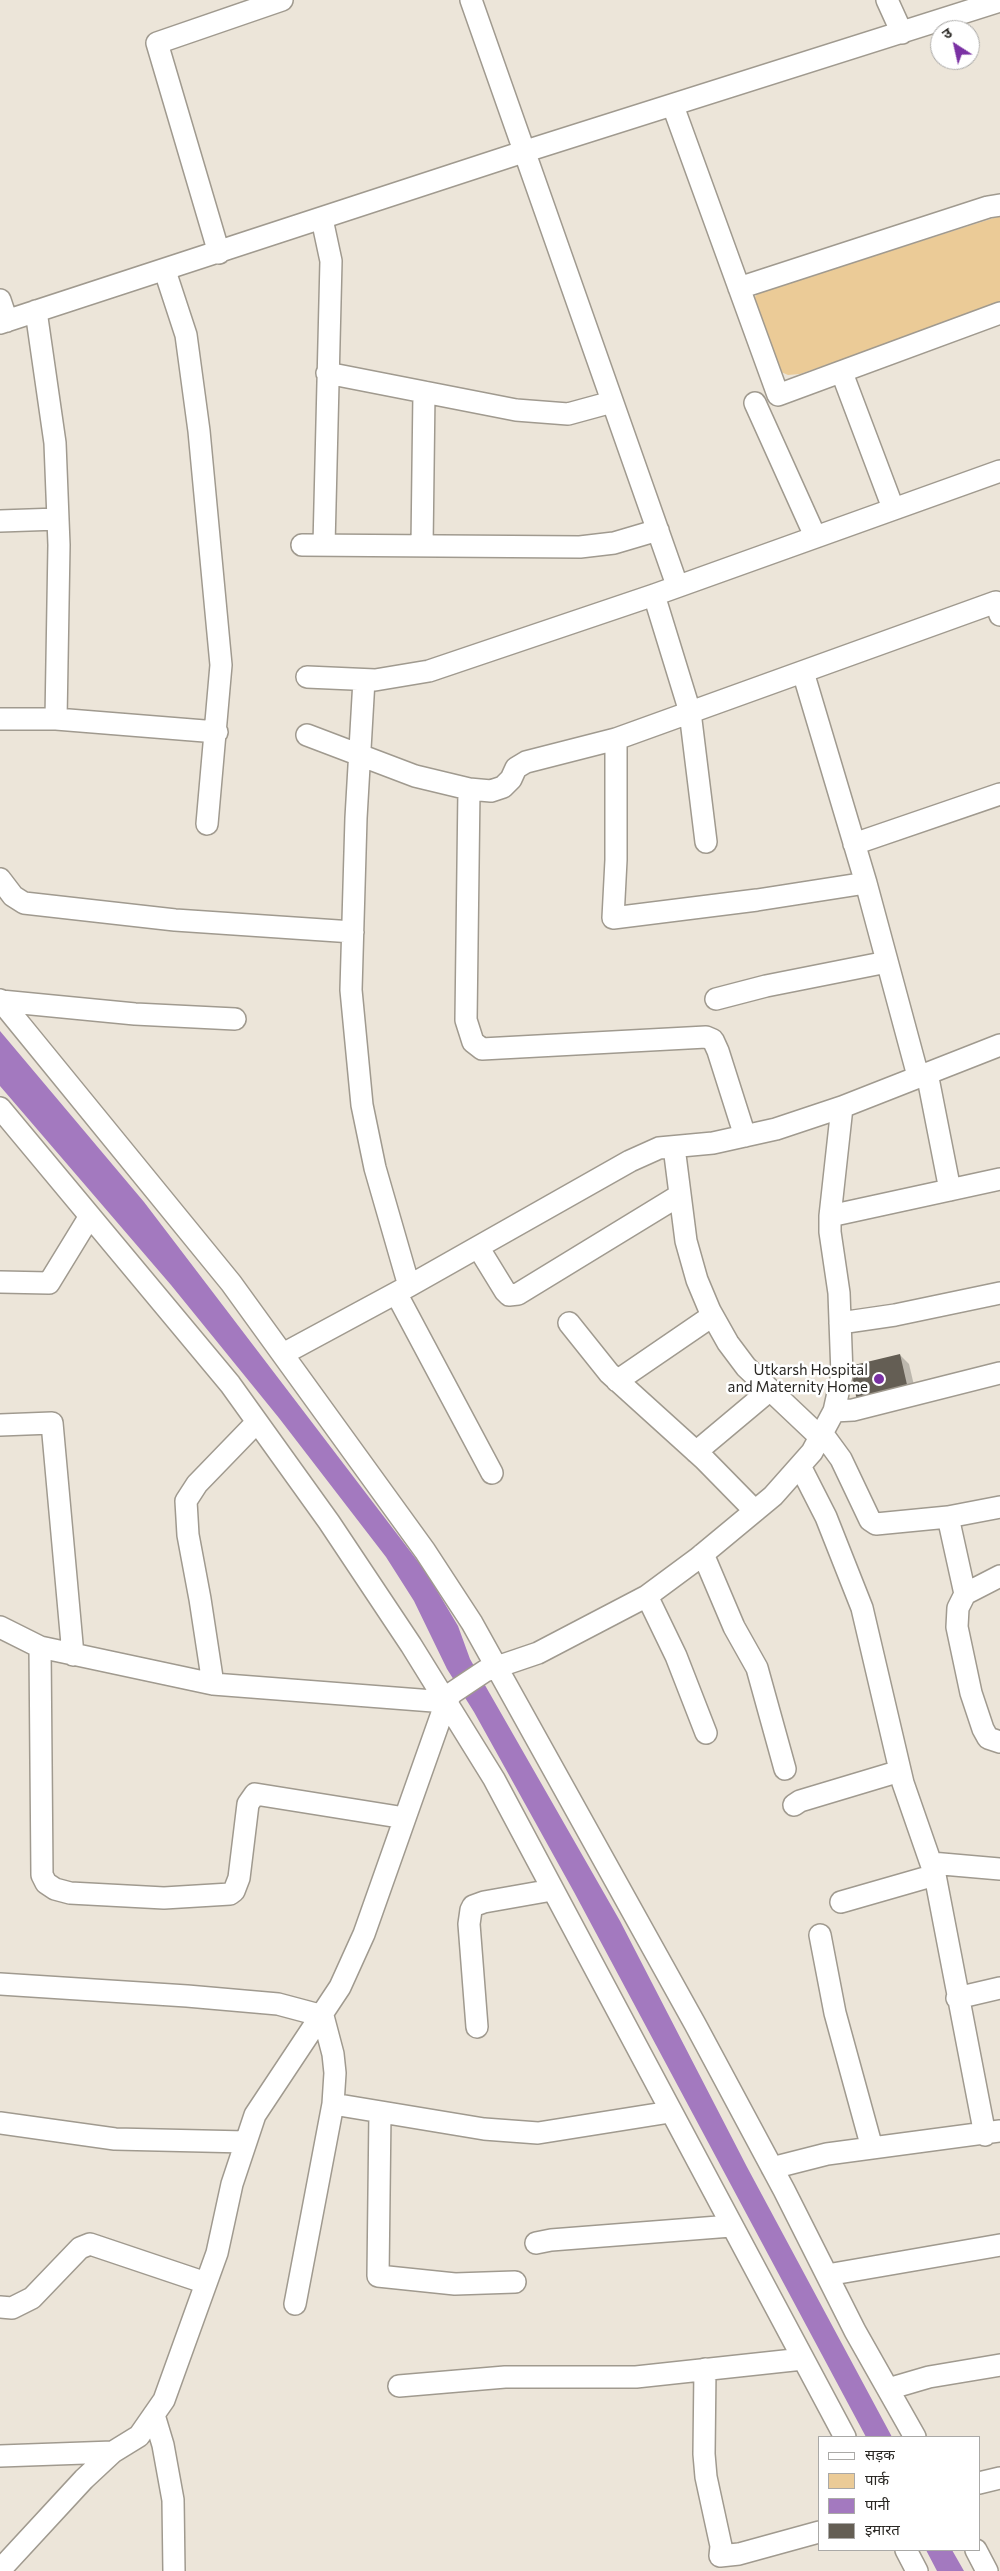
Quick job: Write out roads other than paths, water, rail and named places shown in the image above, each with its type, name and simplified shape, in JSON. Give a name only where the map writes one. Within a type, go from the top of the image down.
[{"type":"street","points":[[219,253],[157,44],[282,0]]},
{"type":"street","points":[[471,0],[677,585]]},
{"type":"street","points":[[887,0],[902,33]]},
{"type":"street","points":[[0,300],[3,322],[165,271],[523,152],[1000,1]]},
{"type":"street","points":[[673,106],[778,395],[842,373],[1000,313]]},
{"type":"street","points":[[739,288],[988,207],[1000,205]]},
{"type":"street","points":[[322,219],[331,261],[324,545]]},
{"type":"street","points":[[165,271],[186,335],[199,432],[221,665],[217,732],[207,824]]},
{"type":"street","points":[[36,311],[55,443],[58,519],[56,719]]},
{"type":"street","points":[[327,373],[516,410],[568,414],[612,402]]},
{"type":"street","points":[[842,373],[893,508]]},
{"type":"street","points":[[422,546],[424,392]]},
{"type":"street","points":[[755,403],[815,536]]},
{"type":"street","points":[[307,676],[375,680],[429,671],[654,595],[677,585],[1000,471]]},
{"type":"street","points":[[0,520],[58,519]]},
{"type":"street","points":[[302,545],[580,547],[614,543],[658,530]]},
{"type":"street","points":[[654,595],[690,712],[706,842]]},
{"type":"street","points":[[307,735],[415,776],[469,789],[491,791],[503,787],[511,779],[516,768],[526,762],[616,739],[996,602],[1000,615]]},
{"type":"street","points":[[803,672],[866,883],[887,962],[922,1075],[950,1190]]},
{"type":"street","points":[[364,680],[356,818],[351,990],[362,1105],[402,1290],[492,1473]]},
{"type":"street","points":[[0,719],[56,719],[217,732]]},
{"type":"street","points":[[616,739],[616,860],[612,918],[757,900],[866,883]]},
{"type":"street","points":[[469,789],[466,1020],[473,1042],[482,1049],[706,1037],[713,1040],[718,1051],[745,1136]]},
{"type":"street","points":[[854,844],[1000,794]]},
{"type":"street","points":[[0,879],[13,896],[24,903],[175,920],[353,932]]},
{"type":"street","points":[[716,999],[781,982],[887,962]]},
{"type":"street","points":[[0,1000],[135,1014],[235,1020]]},
{"type":"street","points":[[0,1000],[232,1283],[425,1551],[472,1623],[490,1669],[695,2024],[914,2436]]},
{"type":"street","points":[[283,1354],[402,1290],[630,1161],[660,1148],[713,1143],[776,1129],[842,1107],[1000,1045]]},
{"type":"street","points":[[0,2570],[37,2527],[113,2452],[138,2436],[164,2400],[217,2253],[232,2184],[255,2115],[323,2016],[340,1987],[364,1934],[449,1698],[490,1669],[538,1653],[647,1596],[703,1554],[773,1496],[812,1452],[834,1411],[842,1375],[840,1323],[830,1216],[842,1107]]},
{"type":"street","points":[[0,1108],[230,1384],[334,1530],[449,1698],[844,2436]]},
{"type":"street","points":[[674,1147],[686,1241],[697,1280],[712,1316],[742,1361],[770,1390],[821,1435],[841,1459],[870,1520],[876,1524],[948,1517],[1000,1507]]},
{"type":"street","points":[[830,1216],[1000,1179]]},
{"type":"street","points":[[478,1247],[505,1291],[509,1294],[518,1294],[680,1195]]},
{"type":"street","points":[[0,1282],[49,1282],[90,1216]]},
{"type":"street","points":[[840,1323],[895,1315],[1000,1293]]},
{"type":"street","points":[[617,1381],[712,1316]]},
{"type":"street","points":[[569,1323],[584,1345],[617,1381],[696,1452],[755,1511]]},
{"type":"street","points":[[834,1411],[853,1410],[1000,1373]]},
{"type":"street","points":[[696,1452],[770,1390]]},
{"type":"street","points":[[213,1684],[188,1535],[186,1501],[197,1484],[257,1422]]},
{"type":"street","points":[[0,1425],[52,1423],[73,1655]]},
{"type":"street","points":[[772,2168],[827,2154],[948,2137],[992,2133],[957,1998],[933,1869],[900,1771],[862,1608],[826,1517],[800,1466]]},
{"type":"street","points":[[948,1517],[966,1594]]},
{"type":"street","points":[[703,1554],[734,1627],[758,1668],[784,1769]]},
{"type":"street","points":[[1000,1576],[966,1594],[958,1608],[957,1627],[971,1693],[988,1738],[1000,1742]]},
{"type":"street","points":[[647,1596],[676,1656],[706,1733]]},
{"type":"street","points":[[0,1627],[40,1647],[213,1684],[449,1698]]},
{"type":"street","points":[[40,1647],[42,1875],[46,1883],[55,1889],[70,1893],[164,1898],[230,1894],[234,1891],[239,1878],[248,1804],[255,1794],[405,1818]]},
{"type":"street","points":[[794,1805],[800,1801],[900,1771]]},
{"type":"street","points":[[841,1902],[933,1869],[1000,1869]]},
{"type":"street","points":[[477,2027],[469,1924],[471,1910],[474,1906],[484,1902],[552,1890]]},
{"type":"street","points":[[820,1935],[835,2013],[872,2148]]},
{"type":"street","points":[[0,1984],[278,2004],[323,2016]]},
{"type":"street","points":[[957,1998],[1000,1988]]},
{"type":"street","points":[[295,2304],[333,2104],[335,2074],[333,2054],[323,2016]]},
{"type":"street","points":[[333,2104],[484,2129],[538,2133],[670,2112]]},
{"type":"street","points":[[380,2112],[378,2276],[455,2284],[515,2282]]},
{"type":"street","points":[[0,2123],[116,2139],[246,2142]]},
{"type":"street","points":[[536,2243],[551,2240],[731,2226]]},
{"type":"street","points":[[0,2307],[12,2308],[32,2298],[80,2248],[90,2244],[206,2283]]},
{"type":"street","points":[[827,2275],[1000,2245]]},
{"type":"street","points":[[399,2386],[505,2377],[636,2377],[803,2359]]},
{"type":"street","points":[[888,2389],[929,2378],[1000,2365]]},
{"type":"street","points":[[705,2370],[704,2454],[706,2477],[721,2546],[719,2563]]},
{"type":"street","points":[[154,2414],[163,2445],[173,2500],[174,2571]]},
{"type":"street","points":[[0,2456],[113,2452]]},
{"type":"street","points":[[980,2483],[1000,2478]]},
{"type":"street","points":[[719,2563],[739,2554],[818,2532]]},
{"type":"street","points":[[907,2551],[917,2571]]},
{"type":"street","points":[[977,2551],[987,2571]]},
{"type":"water","points":[[0,1031],[144,1202],[426,1572],[458,1626],[470,1659],[620,1921],[747,2167],[891,2436],[865,2436],[574,1892],[474,1712],[447,1669],[414,1601],[386,1557],[279,1418],[171,1285],[0,1086]]},
{"type":"water","points":[[927,2551],[953,2551],[964,2571],[937,2571]]},
{"type":"place","name":"Utkarsh Hospital and Maternity Home","points":[[879,1379]]}]
